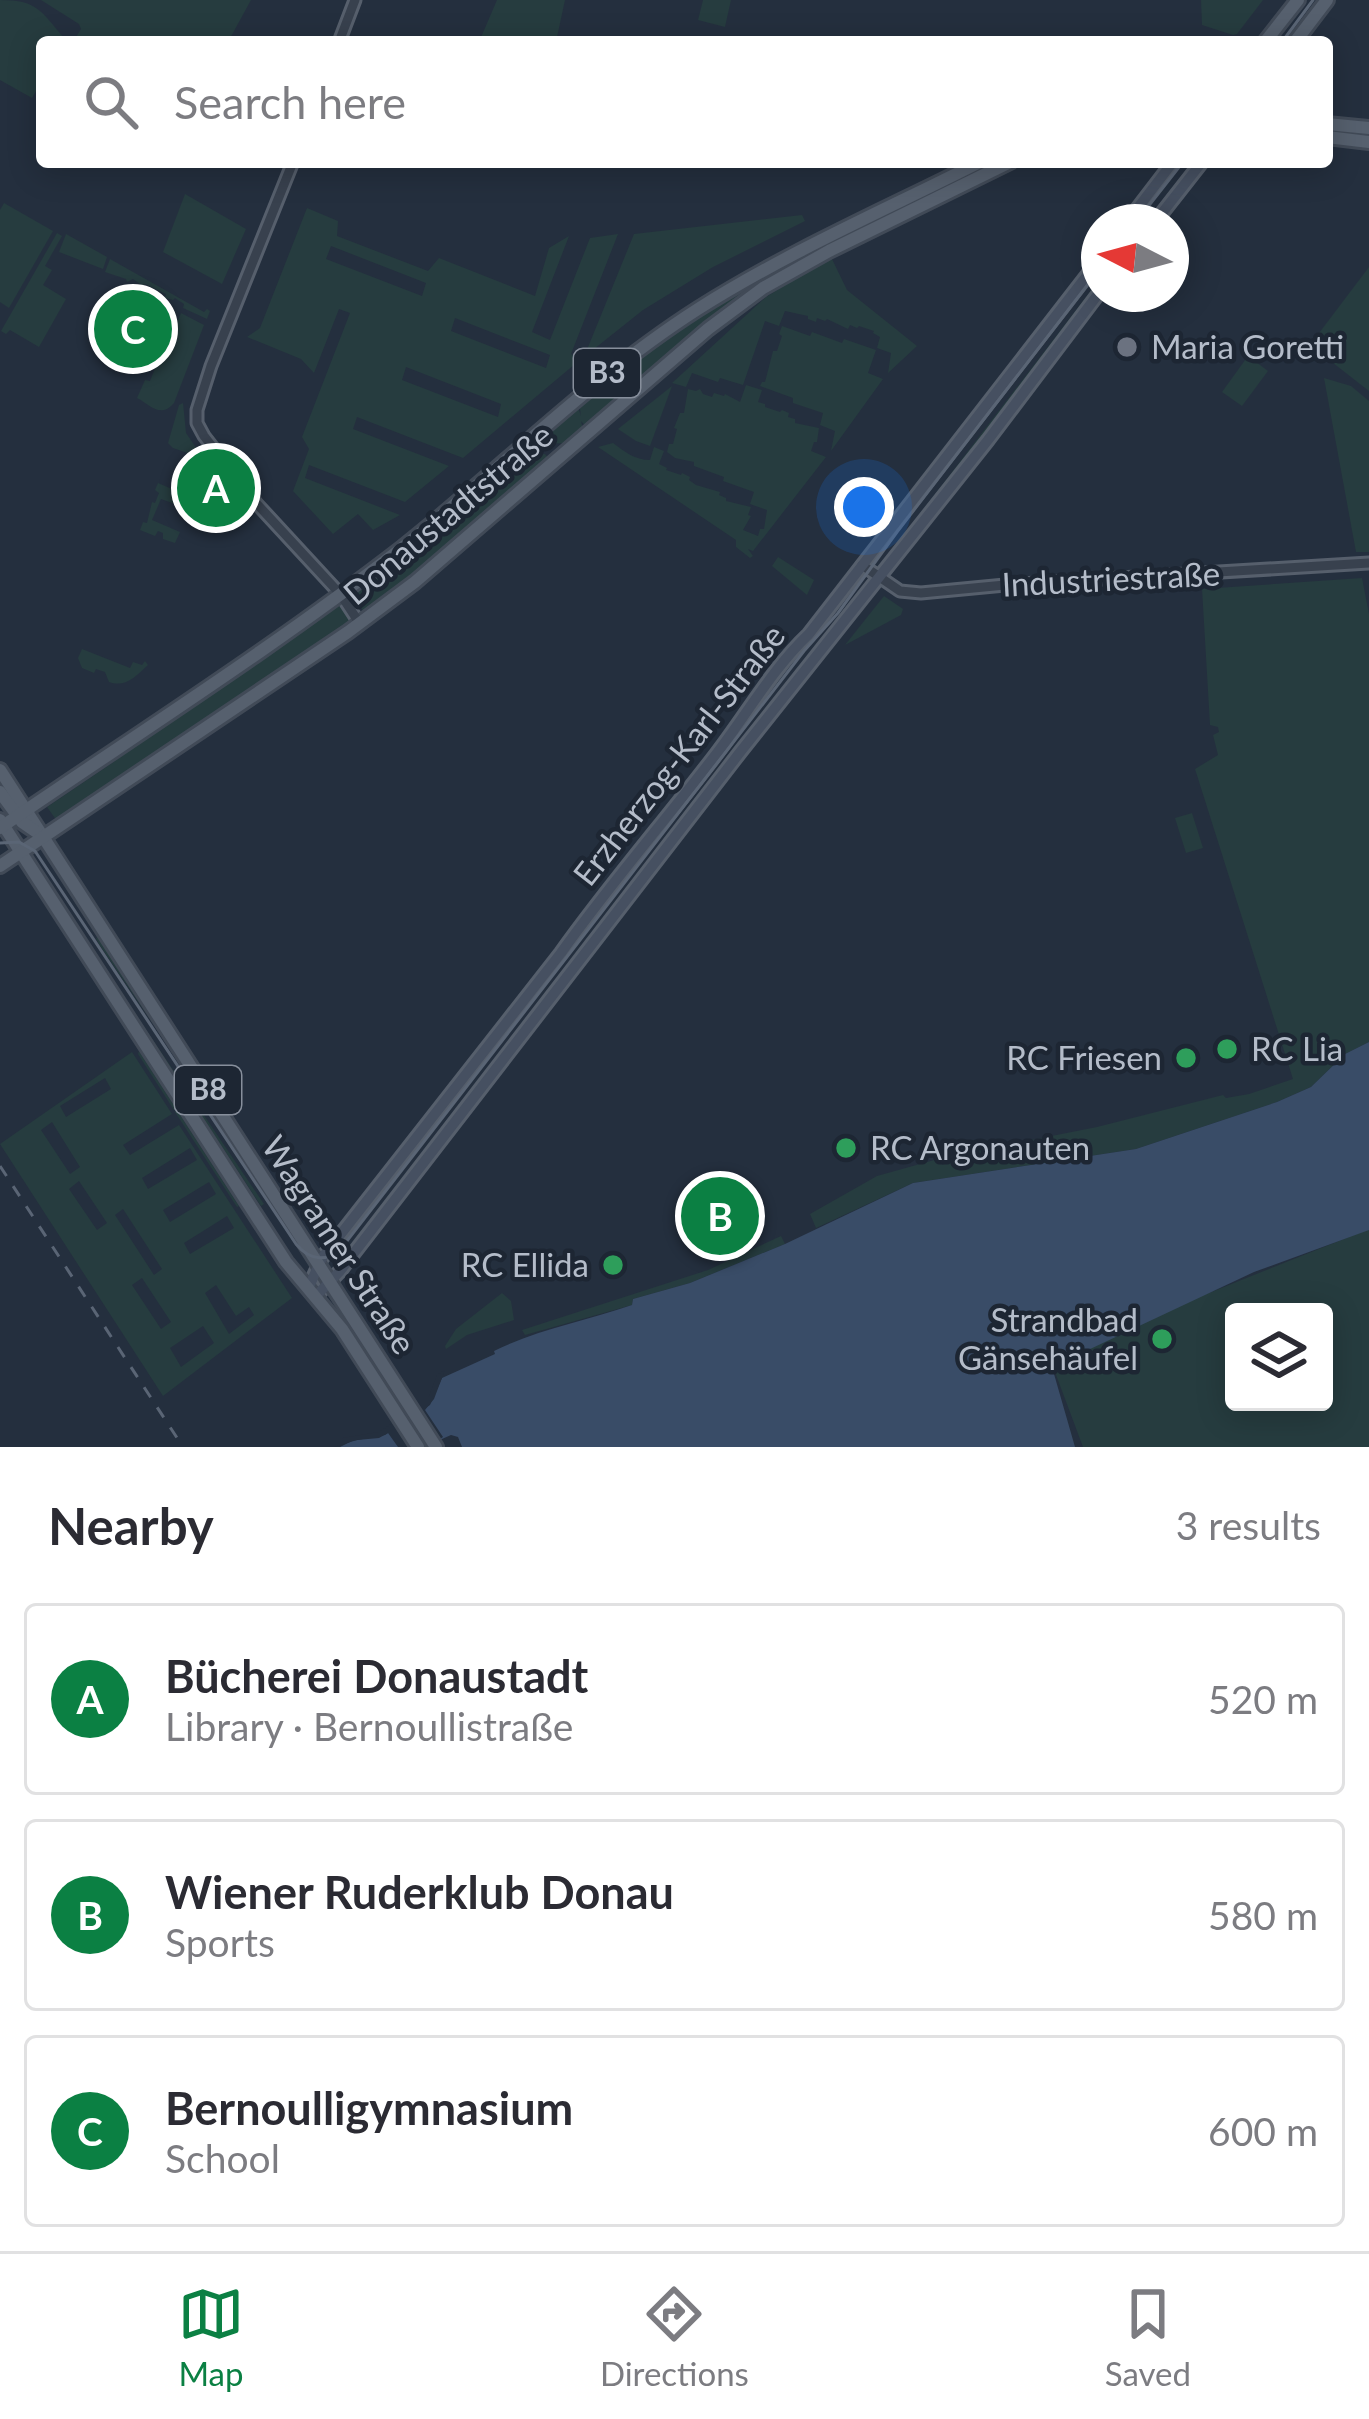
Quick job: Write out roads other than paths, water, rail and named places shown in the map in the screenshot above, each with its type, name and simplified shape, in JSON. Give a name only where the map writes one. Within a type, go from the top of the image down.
[{"type":"main road","points":[[1270,36],[1298,0]]},
{"type":"main road","points":[[1300,36],[1327,0]]},
{"type":"main road","points":[[1333,125],[1369,128]]},
{"type":"main road","points":[[1333,138],[1369,142]]},
{"type":"main road","name":"Donaustadtstraße","points":[[21,813],[340,595],[588,389],[697,309],[808,246],[968,168]]},
{"type":"main road","name":"Donaustadtstraße","points":[[44,837],[415,583],[749,298],[796,268],[998,168]]},
{"type":"main road","points":[[1141,204],[1168,168]]},
{"type":"main road","points":[[1169,204],[1197,168]]},
{"type":"main road","name":"Erzherzog-Karl-Straße","points":[[312,1293],[320,1264],[1081,283]]},
{"type":"main road","name":"Erzherzog-Karl-Straße","points":[[312,1293],[331,1282],[1084,312]]},
{"type":"main road","name":"Wagramer Straße","points":[[0,770],[21,813],[44,837],[320,1264],[405,1413],[418,1447]]},
{"type":"main road","points":[[0,792],[21,813]]},
{"type":"main road","name":"B3","points":[[1,824],[21,813]]},
{"type":"main road","name":"Wagramer Straße","points":[[1,824],[284,1258],[435,1445]]},
{"type":"main road","name":"B3","points":[[0,866],[44,837]]},
{"type":"street","points":[[341,36],[355,0]]},
{"type":"street","points":[[291,168],[212,366],[197,423],[266,514],[340,595],[360,624]]},
{"type":"street","name":"Industriestraße","points":[[862,565],[900,591],[921,593],[1369,563]]},
{"type":"water","points":[[1369,1042],[1369,1230],[1254,1272],[1088,1350],[1051,1354],[1075,1447],[462,1447],[458,1437],[451,1435],[424,1447],[340,1447],[385,1435],[430,1405],[442,1378],[511,1343],[690,1283],[913,1183],[1136,1149],[1311,1087],[1345,1054]]},
{"type":"tram line","points":[[1286,36],[1313,0]]},
{"type":"tram line","points":[[1150,204],[1178,168]]},
{"type":"tram line","points":[[0,843],[19,842],[35,851],[296,1244],[313,1257],[331,1255],[343,1246],[838,613],[1081,293]]},
{"type":"railway","points":[[0,1166],[183,1447]]},
{"type":"place","name":"Bernoulligymnasium","points":[[133,329]]},
{"type":"place","name":"Maria Goretti","points":[[1127,347]]},
{"type":"place","name":"Bücherei Donaustadt","points":[[216,488]]},
{"type":"place","name":"RC Lia","points":[[1227,1049]]},
{"type":"place","name":"RC Friesen","points":[[1186,1058]]},
{"type":"place","name":"RC Argonauten","points":[[846,1148]]},
{"type":"place","name":"Wiener Ruderklub Donau","points":[[720,1216]]},
{"type":"place","name":"RC Ellida","points":[[613,1265]]},
{"type":"place","name":"Strandbad Gänsehäufel","points":[[1162,1339]]}]
